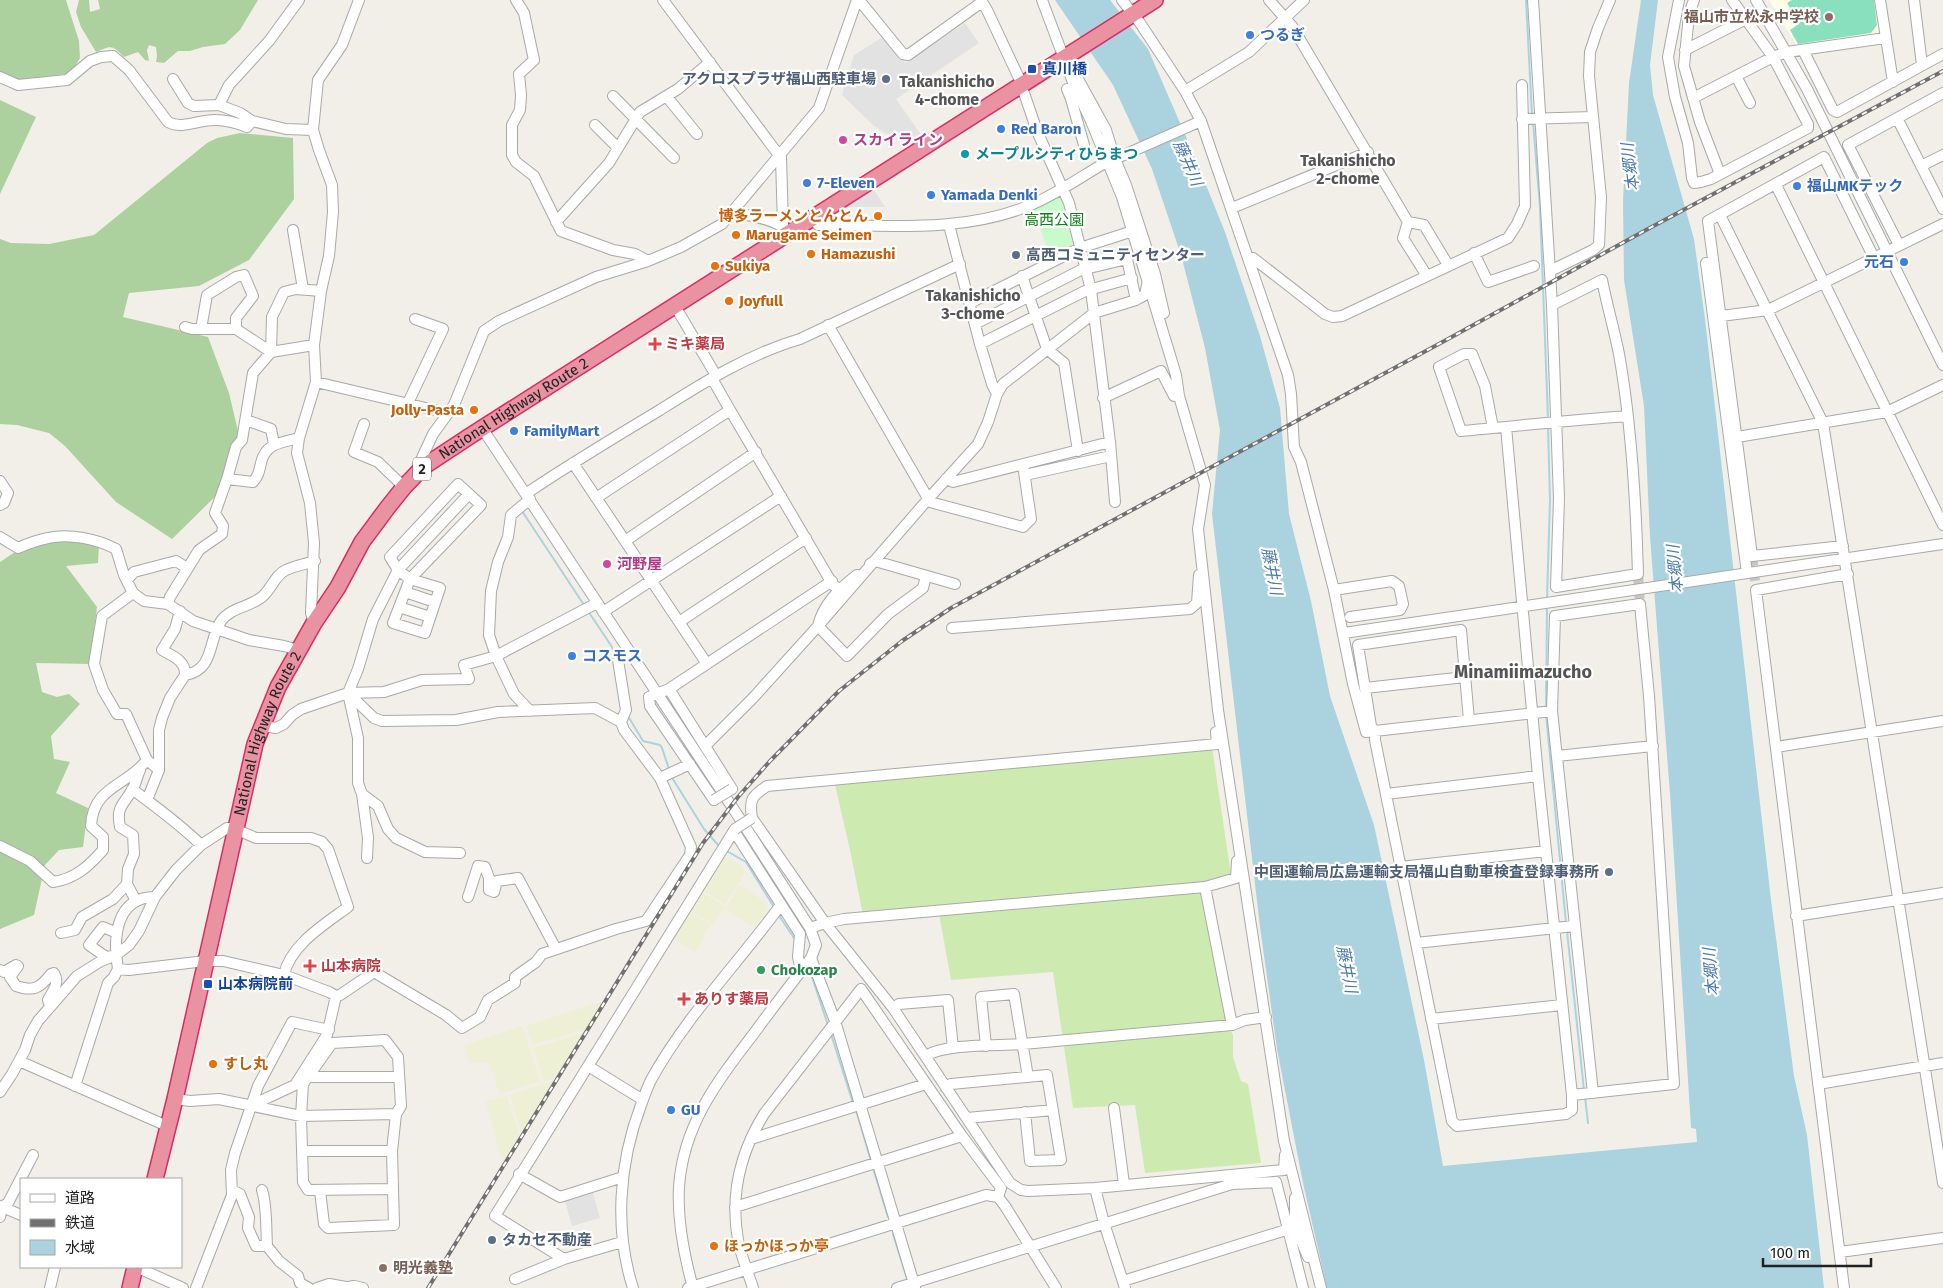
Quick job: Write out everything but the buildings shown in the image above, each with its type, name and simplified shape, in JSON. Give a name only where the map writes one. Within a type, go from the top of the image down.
[{"type":"highway","name":"National Highway Route 2","points":[[155,1178],[175,1099],[255,744],[278,687],[298,650],[338,587],[362,542],[404,487],[423,467],[675,306],[785,230],[812,218],[1068,60],[1155,0]]},
{"type":"highway","points":[[130,1288],[136,1268]]},
{"type":"street","points":[[219,105],[229,85],[269,41],[299,0]]},
{"type":"street","points":[[314,623],[311,613],[315,561],[310,503],[297,453],[316,382],[314,345],[333,212],[332,185],[313,130],[318,80],[342,45],[359,0]]},
{"type":"street","points":[[516,0],[524,12],[534,60],[519,74],[520,110],[512,126],[512,155],[516,162],[534,176],[561,232],[613,250],[635,254],[648,261]]},
{"type":"street","points":[[663,0],[781,158],[785,230],[762,219],[732,212]]},
{"type":"street","points":[[858,0],[903,54],[908,55],[981,1],[987,10],[1018,78]]},
{"type":"street","points":[[423,467],[420,462],[433,434],[454,405],[484,331],[499,321],[596,277],[648,261],[681,247],[722,224],[819,108],[858,0]]},
{"type":"street","points":[[1042,0],[1068,60],[1106,130],[1111,160],[1133,231],[1167,324],[1179,396],[1204,485],[1198,528],[1218,710],[1284,1141],[1321,1288]]},
{"type":"street","points":[[1122,0],[1185,91],[1201,120],[1288,375],[1294,447],[1301,462],[1334,590],[1353,684],[1366,732],[1552,711]]},
{"type":"street","points":[[1269,0],[1292,26],[1368,152],[1408,222],[1404,238],[1427,276]]},
{"type":"street","points":[[1185,91],[1249,52],[1304,0]]},
{"type":"street","points":[[1533,0],[1552,305],[1559,499],[1556,587],[1638,574],[1636,499],[1628,416],[1619,354],[1602,280],[1552,305]]},
{"type":"street","points":[[1598,28],[1593,24],[1602,0]]},
{"type":"street","points":[[1550,271],[1593,250],[1599,245],[1601,197],[1588,76],[1590,52],[1610,0]]},
{"type":"street","points":[[1679,0],[1668,56],[1675,97],[1688,142],[1694,183],[1702,182],[1720,174],[1808,128],[1808,124],[1773,57],[1732,0]]},
{"type":"street","points":[[1694,0],[1689,14],[1684,66],[1693,98],[1720,174]]},
{"type":"street","points":[[1756,0],[1787,52],[1943,365]]},
{"type":"street","points":[[1880,0],[1892,82]]},
{"type":"street","points":[[1914,0],[1922,65]]},
{"type":"street","points":[[1685,50],[1746,19]]},
{"type":"street","points":[[1693,98],[1773,57],[1787,52],[1885,38]]},
{"type":"street","points":[[1802,50],[1833,110],[1837,112],[1943,54]]},
{"type":"street","points":[[0,76],[18,85],[67,80],[90,61],[112,56],[129,70],[168,122],[176,126],[214,119],[232,121],[247,127],[252,121]]},
{"type":"street","points":[[1068,60],[1084,145]]},
{"type":"street","points":[[556,222],[609,163],[640,112],[667,97],[710,62]]},
{"type":"street","points":[[1736,76],[1750,102]]},
{"type":"street","points":[[173,79],[188,103],[194,106],[219,105],[240,113],[252,121],[286,129],[313,130]]},
{"type":"street","points":[[1249,259],[1253,258],[1325,314],[1333,317],[1342,316],[1508,238],[1525,206],[1522,85]]},
{"type":"street","points":[[706,745],[753,698],[978,444],[997,394],[1003,384],[1094,313],[1136,300],[1145,295],[1151,277],[1126,185],[1075,96],[1067,89]]},
{"type":"street","points":[[1024,93],[1037,131],[1069,203],[1091,290],[1110,442],[1115,502]]},
{"type":"street","points":[[1899,245],[1848,145],[1943,93]]},
{"type":"street","points":[[613,96],[674,158]]},
{"type":"street","points":[[667,97],[697,134]]},
{"type":"street","points":[[1522,118],[1593,117]]},
{"type":"street","points":[[1897,118],[1943,209]]},
{"type":"street","points":[[812,218],[818,225],[950,225],[983,220],[1029,206],[1111,160],[1201,120]]},
{"type":"street","points":[[595,125],[618,148]]},
{"type":"street","points":[[1232,208],[1368,152]]},
{"type":"street","points":[[1921,166],[1943,155]]},
{"type":"street","points":[[1843,546],[1752,556],[1708,221],[1824,157],[1874,258]]},
{"type":"street","points":[[1776,185],[1943,526]]},
{"type":"street","points":[[1720,214],[1823,423],[1943,1183]]},
{"type":"street","points":[[1408,222],[1424,225],[1448,265]]},
{"type":"street","points":[[1721,316],[1768,310],[1943,224]]},
{"type":"street","points":[[950,225],[980,344],[992,384],[997,394]]},
{"type":"street","points":[[293,230],[303,289]]},
{"type":"street","points":[[970,303],[1080,248],[1133,231]]},
{"type":"street","points":[[1474,253],[1488,282],[1534,266]]},
{"type":"street","points":[[975,324],[1086,269],[1127,258],[1136,300]]},
{"type":"street","points":[[1706,263],[1745,574]]},
{"type":"street","points":[[530,711],[514,694],[496,656],[489,634],[491,591],[498,562],[508,537],[511,515],[528,496],[572,463],[714,376],[782,344],[800,339],[960,264]]},
{"type":"street","points":[[201,329],[207,295],[236,277],[244,276],[253,296],[236,318],[236,329]]},
{"type":"street","points":[[1022,276],[1047,349],[1064,362],[1078,450]]},
{"type":"street","points":[[980,344],[1085,291],[1132,278]]},
{"type":"street","points":[[271,352],[272,317],[284,292],[296,289],[321,291]]},
{"type":"street","points":[[675,306],[714,372],[714,382],[730,410],[835,585]]},
{"type":"street","points":[[407,405],[443,329],[415,319]]},
{"type":"street","points":[[828,325],[930,502],[1023,527],[1031,519],[1024,470]]},
{"type":"street","points":[[185,327],[236,329],[271,352]]},
{"type":"street","points":[[168,604],[199,550],[222,534],[223,526],[215,513],[236,447],[242,440],[253,372],[271,352],[314,345]]},
{"type":"street","points":[[1493,428],[1486,386],[1472,354],[1464,354],[1439,367],[1461,431],[1628,416]]},
{"type":"street","points":[[1103,398],[1160,371],[1174,396],[1179,396]]},
{"type":"street","points":[[316,382],[447,413]]},
{"type":"street","points":[[1737,437],[1887,412],[1943,385]]},
{"type":"street","points":[[596,498],[730,410]]},
{"type":"street","points":[[246,420],[271,429],[274,444]]},
{"type":"street","points":[[364,424],[354,452],[378,462],[404,487]]},
{"type":"street","points":[[1470,720],[1461,630],[1358,645],[1371,726],[1374,732],[1431,1019],[1452,1121],[1457,1126],[1566,1114],[1572,1110],[1562,1005],[1558,928],[1546,850],[1538,776],[1535,712],[1522,607],[1506,427]]},
{"type":"street","points":[[482,428],[528,496],[590,606],[603,612],[810,928],[816,945],[811,958],[715,1084],[699,1112],[686,1146],[679,1186],[678,1207],[691,1287],[1003,1189],[1028,1191],[1094,1188],[1284,1170]]},
{"type":"street","points":[[227,478],[253,482],[259,475],[266,451],[274,444],[300,438]]},
{"type":"street","points":[[1024,470],[1078,450],[1110,442]]},
{"type":"street","points":[[625,541],[756,452]]},
{"type":"street","points":[[946,479],[953,482],[1111,456]]},
{"type":"street","points":[[572,463],[706,664]]},
{"type":"street","points":[[0,482],[8,493],[4,503],[0,505]]},
{"type":"street","points":[[398,570],[390,557],[458,484],[481,504],[410,579],[393,623],[425,632],[440,588],[410,579],[398,570]]},
{"type":"street","points":[[367,858],[368,838],[362,794],[358,783],[358,738],[348,693],[358,669],[373,619],[398,570],[469,494]]},
{"type":"street","points":[[603,612],[781,496]]},
{"type":"street","points":[[0,537],[18,548],[49,537],[64,536],[101,541],[116,549],[133,593],[144,601],[168,604],[193,621],[249,640],[298,650]]},
{"type":"street","points":[[679,622],[806,538]]},
{"type":"street","points":[[1344,633],[1943,544]]},
{"type":"street","points":[[952,628],[1190,609],[1197,603],[1200,549]]},
{"type":"street","points":[[127,580],[134,572],[176,561],[187,568]]},
{"type":"street","points":[[185,675],[192,674],[208,658],[221,621],[233,611],[262,596],[283,571],[315,561]]},
{"type":"street","points":[[669,689],[732,789],[714,800],[650,706],[649,696],[669,689],[706,664],[875,561],[955,584]]},
{"type":"street","points":[[1844,1288],[1756,590],[1848,574]]},
{"type":"street","points":[[818,626],[847,656],[888,614],[922,588],[926,576]]},
{"type":"street","points":[[1334,590],[1392,581],[1399,586],[1403,604],[1400,610],[1350,618]]},
{"type":"street","points":[[818,626],[820,616],[835,585]]},
{"type":"street","points":[[405,592],[435,602]]},
{"type":"street","points":[[133,593],[102,616],[94,664],[104,690],[117,714],[126,714],[147,760],[159,770]]},
{"type":"street","points":[[1572,1095],[1593,1093],[1674,1084],[1653,746],[1640,604],[1555,616],[1552,711],[1593,1093]]},
{"type":"street","points":[[262,726],[276,728],[284,724],[301,709],[348,693],[384,692],[422,680],[469,679],[464,665],[496,656],[590,606]]},
{"type":"street","points":[[399,607],[430,617]]},
{"type":"street","points":[[147,800],[159,770],[159,730],[162,718],[170,698],[185,675],[181,662],[162,650],[175,629],[180,611]]},
{"type":"street","points":[[336,996],[374,972],[446,1015],[462,1028],[480,1017],[488,1000],[515,983],[515,977],[536,962],[542,954],[616,928],[646,921],[690,855],[691,847],[667,775],[624,730],[618,660],[631,654]]},
{"type":"street","points":[[1365,688],[1465,677]]},
{"type":"street","points":[[348,693],[374,718],[382,722],[456,720],[498,712],[596,708],[623,716]]},
{"type":"street","points":[[1056,1288],[1030,1247],[967,1118],[893,1008],[825,923],[752,818],[750,805],[754,794],[767,786],[1217,744],[1215,713],[1218,710]]},
{"type":"street","points":[[1776,747],[1943,720]]},
{"type":"street","points":[[1557,756],[1653,746]]},
{"type":"street","points":[[136,901],[127,884],[128,869],[134,854],[133,835],[120,827],[118,815],[120,805],[132,790],[140,770],[147,760]]},
{"type":"street","points":[[667,775],[690,764]]},
{"type":"street","points":[[0,846],[30,861],[53,882],[78,874],[90,865],[103,850],[103,837],[91,826],[92,813],[98,800],[140,770]]},
{"type":"street","points":[[1386,794],[1538,776]]},
{"type":"street","points":[[132,790],[166,816],[183,826],[201,845]]},
{"type":"street","points":[[362,794],[378,806],[388,829],[396,838],[425,852],[460,853]]},
{"type":"street","points":[[564,1259],[494,1216],[735,830],[752,818]]},
{"type":"street","points":[[0,1092],[25,1050],[30,1035],[50,1006],[77,976],[101,961],[116,955],[129,945],[139,931],[155,897],[176,870],[201,845],[227,828],[235,829],[256,838],[311,838],[322,842],[328,849],[348,907],[311,933],[286,965],[284,976]]},
{"type":"street","points":[[735,830],[777,910],[800,934],[798,956],[801,971]]},
{"type":"street","points":[[810,928],[844,920],[1205,887],[1236,878],[1239,845]]},
{"type":"street","points":[[1400,867],[1546,850]]},
{"type":"street","points":[[468,897],[478,866],[485,867],[489,878],[489,890],[494,892],[497,881],[518,878],[556,949]]},
{"type":"street","points":[[61,933],[75,930],[82,917],[112,899],[127,884]]},
{"type":"street","points":[[1205,887],[1232,1024]]},
{"type":"street","points":[[1796,916],[1943,893]]},
{"type":"street","points":[[75,1086],[108,983],[118,969],[116,955],[117,933],[124,912],[136,901],[146,897],[155,897]]},
{"type":"street","points":[[633,1288],[622,1242],[623,1177],[633,1127],[643,1100],[650,1082],[675,1042],[777,910]]},
{"type":"street","points":[[1416,943],[1574,926]]},
{"type":"street","points":[[116,955],[106,957],[89,945],[102,928],[117,933]]},
{"type":"street","points":[[811,958],[873,1165],[895,1224],[908,1285],[1232,1184],[1276,1182],[1292,1228],[1311,1264],[1315,1264]]},
{"type":"street","points":[[118,969],[129,970],[205,961],[223,961],[284,976],[336,996]]},
{"type":"street","points":[[0,970],[4,972],[16,965],[18,966],[10,977],[16,986],[33,990],[54,973],[58,979],[57,985],[48,1000],[50,1006]]},
{"type":"street","points":[[753,1288],[738,1242],[736,1207],[739,1172],[751,1139],[764,1114],[861,989],[962,1136],[1003,1189]]},
{"type":"street","points":[[986,1046],[981,997],[1014,994],[1028,1077]]},
{"type":"street","points":[[252,1105],[295,1085],[329,1030],[336,996]]},
{"type":"street","points":[[893,1008],[899,1004],[948,1000],[953,1048]]},
{"type":"street","points":[[1431,1019],[1562,1005]]},
{"type":"street","points":[[925,1056],[932,1052],[953,1048],[1022,1044],[1232,1024],[1266,1016]]},
{"type":"street","points":[[196,1288],[232,1195],[231,1170],[258,1086],[292,1022],[329,1030]]},
{"type":"street","points":[[320,1191],[324,1224],[328,1228],[394,1225],[392,1151],[396,1114],[401,1106],[398,1057],[385,1040],[332,1043],[303,1084],[301,1116],[303,1182],[308,1190],[320,1191],[392,1189]]},
{"type":"street","points":[[19,1061],[167,1126]]},
{"type":"street","points":[[1818,1084],[1943,1064]]},
{"type":"street","points":[[588,1066],[643,1100]]},
{"type":"street","points":[[946,1088],[951,1084],[1047,1075],[1061,1160],[1030,1161],[1025,1112]]},
{"type":"street","points":[[308,1077],[399,1076]]},
{"type":"street","points":[[751,1139],[926,1084]]},
{"type":"street","points":[[175,1099],[190,1101],[220,1099],[301,1116],[396,1114]]},
{"type":"street","points":[[1114,1108],[1124,1184]]},
{"type":"street","points":[[967,1118],[1053,1110]]},
{"type":"street","points":[[736,1207],[962,1136]]},
{"type":"street","points":[[1284,1141],[1284,1170],[1295,1184],[1292,1228],[1302,1288]]},
{"type":"street","points":[[302,1151],[392,1151]]},
{"type":"street","points":[[21,1178],[33,1155]]},
{"type":"street","points":[[519,1174],[560,1197],[623,1177]]},
{"type":"street","points":[[20,1179],[8,1202],[1,1210],[20,1215]]},
{"type":"street","points":[[1094,1188],[1124,1285],[1292,1228]]},
{"type":"street","points":[[232,1190],[240,1194],[249,1217],[248,1228],[256,1246],[267,1246]]},
{"type":"street","points":[[262,1190],[266,1200],[264,1214],[267,1246],[279,1261],[298,1276],[300,1283],[309,1288]]},
{"type":"street","points":[[249,1217],[264,1214]]},
{"type":"street","points":[[1840,1252],[1943,1238]]},
{"type":"street","points":[[515,1279],[564,1259],[622,1242]]},
{"type":"street","points":[[50,1288],[55,1268]]},
{"type":"street","points":[[138,1268],[183,1288]]},
{"type":"street","points":[[317,1288],[329,1284],[362,1288]]},
{"type":"shaded area","name":"福山市立松永中学校","points":[[1769,0],[1876,0],[1879,35],[1797,46]]},
{"type":"shaded area","name":"アクロスプラザ福山西駐車場","points":[[965,23],[979,43],[896,99],[924,139],[908,149],[904,142],[873,125],[842,95],[854,55],[883,37],[905,63]]},
{"type":"shaded area","points":[[872,187],[885,207],[841,207]]},
{"type":"shaded area","points":[[725,856],[741,865],[746,872],[725,904],[703,890]]},
{"type":"shaded area","points":[[740,885],[764,901],[768,909],[754,928],[725,909]]},
{"type":"shaded area","points":[[703,893],[725,906],[713,925],[691,911]]},
{"type":"shaded area","points":[[689,912],[711,925],[695,952],[673,939]]},
{"type":"shaded area","points":[[603,1001],[589,1028],[533,1045],[526,1026]]},
{"type":"shaded area","points":[[522,1026],[540,1081],[500,1094],[488,1062],[469,1063],[464,1045]]},
{"type":"shaded area","points":[[588,1031],[558,1077],[544,1081],[533,1048]]},
{"type":"shaded area","points":[[557,1080],[521,1132],[510,1095]]},
{"type":"shaded area","points":[[507,1096],[519,1134],[507,1157],[501,1157],[485,1102]]},
{"type":"shaded area","points":[[593,1193],[600,1218],[572,1226],[565,1201]]},
{"type":"green space","points":[[0,0],[66,0],[79,41],[80,58],[71,73],[18,81],[0,72]]},
{"type":"green space","points":[[79,0],[89,0],[90,12],[100,9],[98,0],[258,0],[240,30],[225,44],[190,51],[178,51],[164,63],[156,62],[156,47],[149,45],[147,50],[149,61],[145,60],[138,52],[124,57],[111,47],[96,52],[81,27],[76,12]]},
{"type":"green space","name":"福山市立松永中学校","points":[[1792,0],[1874,0],[1877,25],[1871,33],[1798,44],[1790,30],[1796,26],[1787,10],[1790,8],[1787,3]]},
{"type":"green space","points":[[0,100],[36,117],[0,194]]},
{"type":"green space","points":[[240,133],[293,138],[294,199],[249,260],[199,286],[129,293],[123,317],[208,337],[229,393],[238,431],[238,462],[225,487],[172,539],[116,502],[65,446],[49,433],[17,425],[0,424],[0,239],[11,243],[49,244],[94,235],[207,143],[217,138]]},
{"type":"green space","name":"高西公園","points":[[1061,193],[1078,242],[1050,257],[1033,207]]},
{"type":"green space","points":[[49,538],[99,545],[98,563],[66,566],[97,607],[90,664],[36,663],[42,692],[57,697],[69,694],[80,704],[51,736],[54,759],[70,762],[56,793],[88,808],[83,847],[59,850],[45,865],[34,915],[0,929],[0,562],[18,550]]},
{"type":"green space","points":[[1212,747],[1231,875],[1204,886],[1226,1023],[1233,1035],[1233,1057],[1241,1081],[1248,1084],[1261,1163],[1145,1173],[1135,1105],[1073,1108],[1053,972],[951,980],[938,908],[863,915],[835,785]]},
{"type":"water","points":[[1055,0],[1110,0],[1148,49],[1225,232],[1260,336],[1280,408],[1289,514],[1311,601],[1330,696],[1374,825],[1424,1060],[1443,1166],[1697,1142],[1696,1129],[1691,1128],[1670,794],[1650,537],[1644,406],[1624,280],[1623,201],[1629,83],[1641,0],[1658,0],[1650,65],[1653,95],[1694,239],[1705,319],[1771,900],[1794,1076],[1807,1135],[1824,1288],[1327,1288],[1303,1183],[1277,1049],[1260,927],[1212,514],[1220,430],[1205,348],[1181,255],[1152,169],[1113,85]]},
{"type":"waterway","points":[[1526,0],[1532,115]]},
{"type":"waterway","points":[[1533,122],[1540,207],[1548,419]]},
{"type":"waterway","points":[[1547,599],[1550,500],[1548,427]]},
{"type":"waterway","points":[[522,511],[584,605]]},
{"type":"waterway","points":[[1546,707],[1547,607]]},
{"type":"waterway","points":[[588,611],[612,647],[615,658]]},
{"type":"waterway","points":[[1546,714],[1566,923]]},
{"type":"waterway","points":[[628,716],[643,741],[660,745],[669,769]]},
{"type":"waterway","points":[[671,776],[704,829],[719,846]]},
{"type":"waterway","points":[[725,850],[746,862],[774,907]]},
{"type":"waterway","points":[[778,914],[796,941]]},
{"type":"waterway","points":[[1567,931],[1584,1090]]},
{"type":"waterway","points":[[812,977],[828,1025]]},
{"type":"waterway","points":[[831,1034],[853,1103]]},
{"type":"waterway","points":[[1585,1097],[1588,1123]]},
{"type":"waterway","points":[[856,1110],[871,1161]]},
{"type":"waterway","points":[[873,1168],[888,1217]]},
{"type":"waterway","points":[[893,1234],[908,1282]]},
{"type":"tunnel","points":[[1752,556],[1756,590]]},
{"type":"tunnel","points":[[1638,574],[1640,604]]},
{"type":"railway","points":[[428,1288],[703,843],[738,797],[770,761],[839,691],[902,641],[951,608],[1646,230],[1943,71]]},
{"type":"place","name":"福山市立松永中学校","points":[[1829,17]]},
{"type":"place","name":"つるぎ","points":[[1250,35]]},
{"type":"place","name":"真川橋","points":[[1032,69]]},
{"type":"place","name":"アクロスプラザ福山西駐車場","points":[[886,79]]},
{"type":"place","name":"Red Baron","points":[[1001,129]]},
{"type":"place","name":"スカイライン","points":[[843,140]]},
{"type":"place","name":"メープルシティひらまつ","points":[[965,154]]},
{"type":"place","name":"7-Eleven","points":[[807,183]]},
{"type":"place","name":"福山MKテック","points":[[1797,186]]},
{"type":"place","name":"Yamada Denki","points":[[931,195]]},
{"type":"place","name":"博多ラーメンとんとん","points":[[878,216]]},
{"type":"place","name":"Marugame Seimen","points":[[736,235]]},
{"type":"place","name":"Hamazushi","points":[[811,254]]},
{"type":"place","name":"高西コミュニティセンター","points":[[1016,255]]},
{"type":"place","name":"元石","points":[[1904,262]]},
{"type":"place","name":"Sukiya","points":[[715,266]]},
{"type":"place","name":"Joyfull","points":[[729,301]]},
{"type":"place","name":"ミキ薬局","points":[[655,344]]},
{"type":"place","name":"Jolly-Pasta","points":[[474,410]]},
{"type":"place","name":"FamilyMart","points":[[514,431]]},
{"type":"place","name":"河野屋","points":[[607,564]]},
{"type":"place","name":"コスモス","points":[[572,656]]},
{"type":"place","name":"中国運輸局広島運輸支局福山自動車検査登録事務所","points":[[1609,872]]},
{"type":"place","name":"山本病院","points":[[310,966]]},
{"type":"place","name":"Chokozap","points":[[761,970]]},
{"type":"place","name":"山本病院前","points":[[208,984]]},
{"type":"place","name":"ありす薬局","points":[[684,999]]},
{"type":"place","name":"すし丸","points":[[213,1064]]},
{"type":"place","name":"GU","points":[[671,1110]]},
{"type":"place","name":"タカセ不動産","points":[[492,1240]]},
{"type":"place","name":"ほっかほっか亭","points":[[714,1246]]},
{"type":"place","name":"明光義塾","points":[[383,1268]]},
{"type":"district","name":"Takanishicho 4-chome","points":[[947,90]]},
{"type":"district","name":"Takanishicho 2-chome","points":[[1348,169]]},
{"type":"district","name":"Takanishicho 3-chome","points":[[973,304]]},
{"type":"district","name":"Minamiimazucho","points":[[1523,672]]},
{"type":"water label","name":"藤井川","points":[[1188,163]]},
{"type":"water label","name":"本郷川","points":[[1630,167]]},
{"type":"water label","name":"本郷川","points":[[1675,569]]},
{"type":"water label","name":"藤井川","points":[[1272,571]]},
{"type":"water label","name":"藤井川","points":[[1347,969]]},
{"type":"water label","name":"本郷川","points":[[1711,972]]}]
